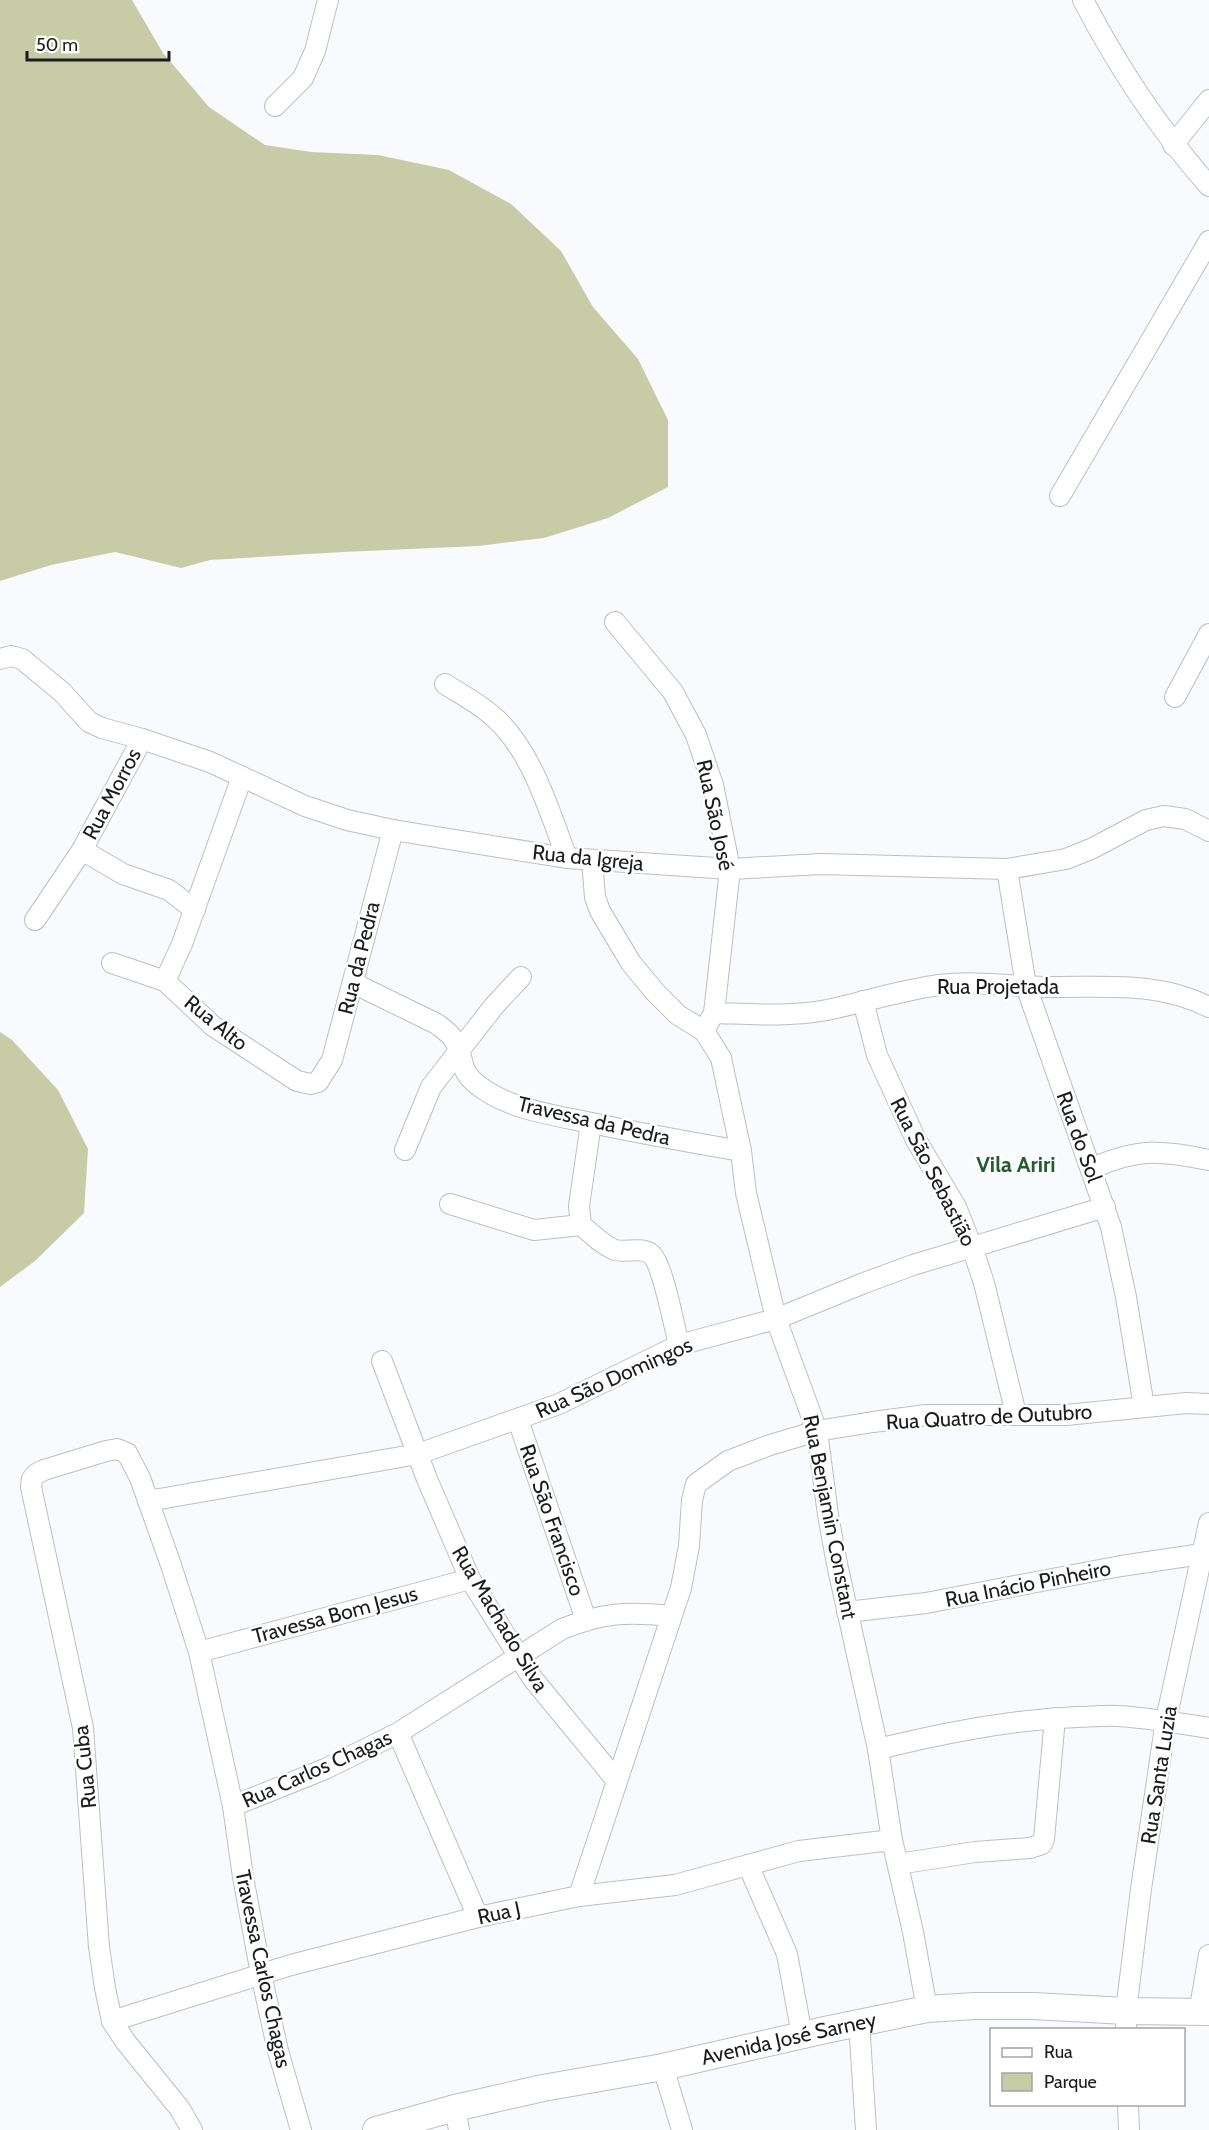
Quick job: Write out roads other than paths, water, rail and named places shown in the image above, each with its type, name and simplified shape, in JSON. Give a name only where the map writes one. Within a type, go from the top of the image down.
[{"type":"main road","name":"Avenida José Sarney","points":[[376,2130],[457,2119],[543,2088],[663,2067],[927,2009],[1033,2006],[1126,2020],[1204,2012]]},
{"type":"street","points":[[275,106],[303,78],[315,51],[328,0]]},
{"type":"street","points":[[1083,0],[1136,92],[1173,145],[1209,186]]},
{"type":"street","points":[[1173,145],[1209,100]]},
{"type":"street","points":[[1060,496],[1209,241]]},
{"type":"street","name":"Rua São José","points":[[615,622],[673,692],[696,735],[712,785],[730,870],[714,1013],[704,1032]]},
{"type":"street","points":[[1175,697],[1209,634]]},
{"type":"street","name":"Rua da Igreja","points":[[0,659],[11,656],[22,659],[62,692],[89,722],[210,762],[305,806],[347,820],[393,830],[567,858],[730,870],[821,864],[1007,869],[1066,859],[1093,848],[1146,820],[1164,816],[1185,819],[1209,831]]},
{"type":"street","points":[[445,684],[480,705],[497,719],[518,746],[547,804],[567,858]]},
{"type":"street","name":"Rua Morros","points":[[35,920],[82,850],[142,739]]},
{"type":"street","points":[[165,981],[195,910],[242,777]]},
{"type":"street","name":"Rua da Pedra","points":[[318,1082],[332,1060],[393,830]]},
{"type":"street","name":"Rua Morros","points":[[82,850],[123,874],[169,890],[195,910]]},
{"type":"street","name":"Rua Benjamin Constant","points":[[592,860],[595,897],[600,911],[631,963],[678,1015],[704,1032],[721,1058],[741,1151],[746,1193],[776,1320],[818,1431],[828,1515],[878,1749],[892,1840],[927,2009]]},
{"type":"street","name":"Rua do Sol","points":[[1007,869],[1026,986],[1105,1208],[1126,1297],[1144,1407]]},
{"type":"street","name":"Rua Alto","points":[[112,963],[165,981],[213,1026],[250,1051],[297,1081],[311,1084],[318,1082]]},
{"type":"street","points":[[405,1149],[431,1087],[494,1006],[521,977]]},
{"type":"street","name":"Travessa da Pedra","points":[[353,983],[437,1024],[449,1033],[460,1052],[467,1076],[480,1088],[504,1100],[546,1114],[644,1135],[741,1151]]},
{"type":"street","name":"Rua Projetada","points":[[714,1013],[760,1015],[826,1010],[940,985],[974,983],[1150,988],[1178,993],[1209,1007]]},
{"type":"street","name":"Rua São Sebastião","points":[[863,1001],[877,1055],[892,1090],[916,1140],[956,1207],[972,1247],[984,1283],[1016,1414]]},
{"type":"street","points":[[591,1123],[579,1206],[581,1225],[600,1242],[616,1251],[644,1251],[652,1255],[659,1268],[679,1345]]},
{"type":"street","points":[[1092,1168],[1128,1154],[1143,1152],[1173,1153],[1209,1160]]},
{"type":"street","points":[[450,1204],[534,1230],[581,1225]]},
{"type":"street","name":"Rua São Domingos","points":[[148,1501],[418,1454],[560,1404],[679,1345],[776,1320],[913,1265],[1105,1208]]},
{"type":"street","name":"Rua Machado Silva","points":[[382,1361],[452,1540],[470,1579],[533,1679],[617,1781]]},
{"type":"street","name":"Rua Quatro de Outubro","points":[[617,1781],[681,1588],[689,1546],[692,1500],[696,1484],[728,1461],[770,1445],[818,1431],[926,1415],[1066,1415],[1144,1407],[1209,1404]]},
{"type":"street","name":"Rua São Francisco","points":[[518,1420],[586,1620]]},
{"type":"street","name":"Rua Carlos Chagas","points":[[123,1450],[127,1453],[140,1478],[199,1652],[233,1806],[325,1769],[398,1733],[562,1629],[586,1620],[638,1612],[670,1616]]},
{"type":"street","name":"Rua Cuba","points":[[123,1450],[106,1452],[44,1470],[36,1474],[30,1487],[83,1728],[99,1947],[112,2021],[125,2041],[180,2109],[192,2130]]},
{"type":"street","name":"Rua Santa Luzia","points":[[1126,2020],[1141,1889],[1166,1720],[1206,1553],[1209,1523]]},
{"type":"street","name":"Rua Inácio Pinheiro","points":[[847,1612],[926,1603],[1206,1553]]},
{"type":"street","name":"Travessa Bom Jesus","points":[[199,1652],[470,1579]]},
{"type":"street","points":[[878,1749],[948,1732],[1006,1722],[1055,1718],[1116,1716],[1166,1720],[1209,1728]]},
{"type":"street","points":[[898,1864],[975,1852],[1030,1848],[1042,1844],[1055,1718]]},
{"type":"street","points":[[398,1733],[478,1917]]},
{"type":"street","points":[[579,1896],[617,1781]]},
{"type":"street","name":"Travessa Carlos Chagas","points":[[233,1806],[243,1877],[261,1974],[278,2051],[301,2130]]},
{"type":"street","name":"Rua J","points":[[112,2021],[261,1974],[478,1917],[579,1896],[675,1885],[799,1851],[892,1840]]},
{"type":"street","points":[[748,1865],[787,1954],[802,2035]]},
{"type":"street","points":[[1204,2012],[1209,1955]]},
{"type":"street","points":[[860,2022],[866,2130]]},
{"type":"street","points":[[663,2067],[682,2130]]},
{"type":"street","points":[[1128,2106],[1129,2130]]},
{"type":"district","name":"Vila Ariri","points":[[1016,1164]]}]
